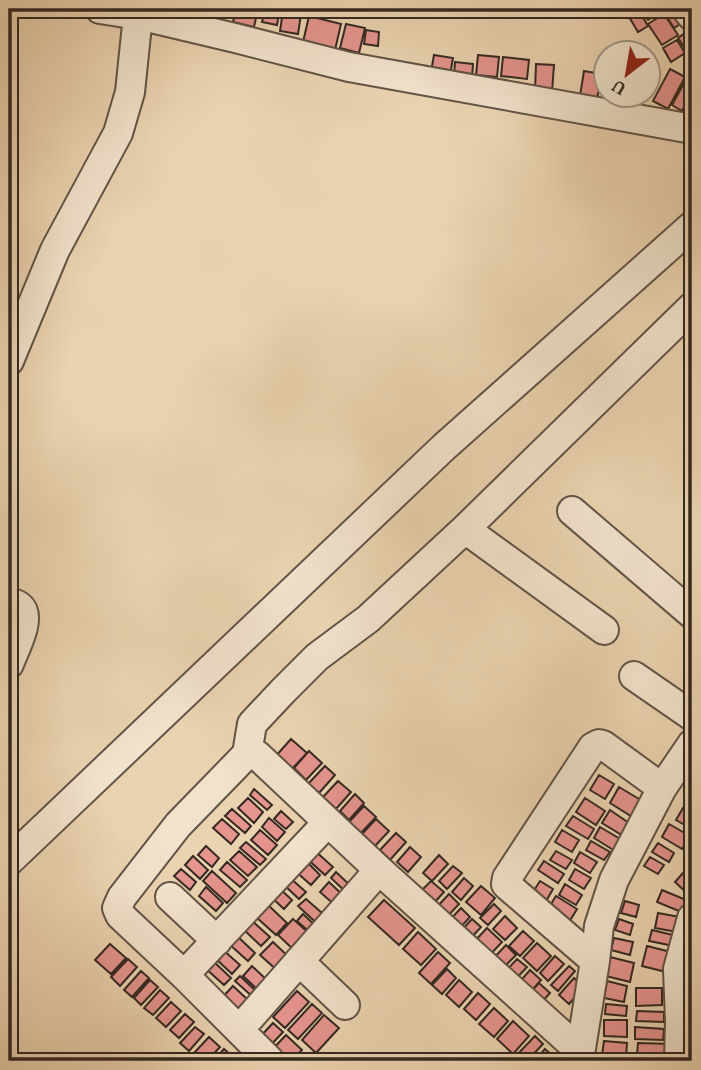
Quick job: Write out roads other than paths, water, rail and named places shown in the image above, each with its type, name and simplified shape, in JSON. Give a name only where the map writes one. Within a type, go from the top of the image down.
[{"type":"street","points":[[100,9],[138,12],[349,67],[692,129]]},
{"type":"street","points":[[686,9],[692,16]]},
{"type":"street","points":[[9,360],[55,250],[118,134],[130,92],[138,12]]},
{"type":"street","points":[[9,861],[444,447],[692,226]]},
{"type":"street","points":[[270,1061],[120,915],[117,908],[122,897],[178,825],[247,754],[252,724],[283,691],[317,657],[368,619],[465,530],[692,307]]},
{"type":"street","points":[[572,511],[692,614]]},
{"type":"street","points":[[465,530],[604,630]]},
{"type":"street","points":[[9,602],[19,606],[25,614],[24,625],[9,664]]},
{"type":"street","points":[[634,676],[692,716]]},
{"type":"street","points":[[595,961],[509,887],[506,884],[507,878],[593,747],[598,744],[662,788]]},
{"type":"street","points":[[580,1056],[599,926],[614,880],[662,788],[692,744]]},
{"type":"street","points":[[247,754],[257,755],[580,1056]]},
{"type":"street","points":[[184,975],[328,822]]},
{"type":"street","points":[[239,1030],[379,870]]},
{"type":"street","points":[[170,897],[217,940]]},
{"type":"street","points":[[679,1061],[686,1024],[678,969],[691,931]]},
{"type":"street","points":[[299,961],[345,1005]]}]
